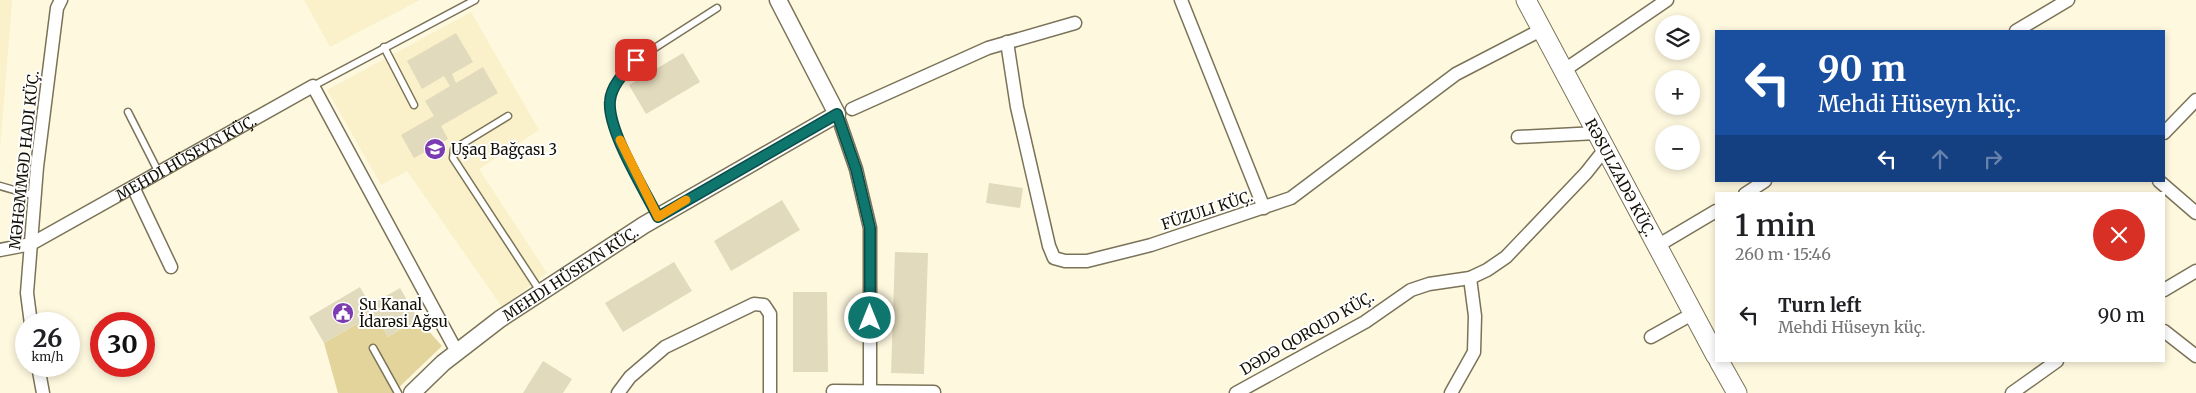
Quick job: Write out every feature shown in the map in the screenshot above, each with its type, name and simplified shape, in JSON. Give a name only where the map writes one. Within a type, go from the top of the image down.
[{"type":"main road","name":"RƏSULZADƏ KÜÇ.","points":[[1526,0],[1715,354]]},
{"type":"main road","points":[[1719,362],[1730,391]]},
{"type":"street","name":"MƏHƏMMƏD HADI KÜÇ.","points":[[29,312],[27,293],[34,196],[55,26],[60,0]]},
{"type":"street","points":[[778,0],[837,114],[856,169],[870,228],[870,390]]},
{"type":"street","points":[[1182,0],[1264,208]]},
{"type":"street","points":[[1563,71],[1667,0]]},
{"type":"street","points":[[2018,30],[2068,0]]},
{"type":"street","points":[[852,109],[988,48],[1075,23]]},
{"type":"street","name":"FÜZULI KÜÇ.","points":[[1007,42],[1017,107],[1049,246],[1054,258],[1066,261],[1087,261],[1152,245],[1290,198],[1456,74],[1541,30]]},
{"type":"street","points":[[313,86],[457,352]]},
{"type":"street","name":"MEHDI HÜSEYN KÜÇ.","points":[[0,250],[31,244],[313,86]]},
{"type":"street","points":[[2165,132],[2196,100]]},
{"type":"street","name":"MEHDI HÜSEYN KÜÇ.","points":[[412,393],[457,352],[500,319],[541,292],[658,217],[837,114]]},
{"type":"street","points":[[1518,137],[1601,141]]},
{"type":"street","name":"DƏDƏ QORQUD KÜÇ.","points":[[1236,393],[1365,322],[1411,290],[1429,284],[1470,278],[1506,257],[1586,173],[1601,141]]},
{"type":"street","points":[[1747,192],[1763,182]]},
{"type":"street","points":[[2160,182],[2196,213]]},
{"type":"street","points":[[134,187],[171,267]]},
{"type":"street","points":[[1657,246],[1715,212]]},
{"type":"street","points":[[2165,289],[2196,271]]},
{"type":"street","points":[[1451,393],[1474,352],[1475,316],[1470,278]]},
{"type":"street","points":[[618,393],[630,377],[665,347],[754,304],[764,305],[770,314],[770,393]]},
{"type":"street","points":[[1651,337],[1694,314]]},
{"type":"street","points":[[2165,332],[2196,356]]},
{"type":"street","points":[[2012,393],[2056,362]]},
{"type":"street","points":[[40,377],[43,393]]},
{"type":"street","points":[[833,391],[934,392]]},
{"type":"lane","name":"MEHDI HÜSEYN KÜÇ.","points":[[313,86],[475,0]]},
{"type":"lane","points":[[658,217],[613,126],[610,100],[620,77],[636,60],[717,8]]},
{"type":"lane","points":[[384,47],[414,105]]},
{"type":"lane","points":[[128,112],[159,173]]},
{"type":"lane","points":[[508,116],[454,149],[453,158],[541,292]]},
{"type":"lane","points":[[0,186],[34,196]]},
{"type":"lane","points":[[373,348],[398,393]]},
{"type":"shaded area","points":[[0,0],[12,0],[12,4],[0,149]]},
{"type":"shaded area","points":[[304,0],[420,0],[330,47]]},
{"type":"shaded area","name":"Uşaq Bağçası 3","points":[[471,12],[539,130],[479,169],[547,273],[502,307],[407,171],[381,185],[327,90]]},
{"type":"shaded area","points":[[374,314],[388,337],[418,319],[442,346],[393,393],[338,393],[324,343]]},
{"type":"building","points":[[456,33],[473,62],[452,74],[456,83],[483,67],[498,93],[441,126],[448,139],[414,158],[401,135],[434,116],[425,101],[450,86],[444,76],[422,89],[407,61]]},
{"type":"building","points":[[683,53],[700,82],[646,114],[629,85]]},
{"type":"building","points":[[989,183],[1023,188],[1020,208],[986,203]]},
{"type":"building","points":[[782,200],[800,230],[731,271],[714,241]]},
{"type":"building","points":[[895,252],[928,253],[924,374],[891,373]]},
{"type":"building","points":[[674,262],[692,291],[623,332],[605,303]]},
{"type":"building","points":[[360,287],[370,305],[400,288],[418,319],[388,337],[374,314],[324,343],[309,317]]},
{"type":"building","points":[[793,292],[827,292],[828,372],[793,372]]},
{"type":"building","points":[[543,361],[572,379],[563,393],[523,393]]},
{"type":"slow traffic","points":[[620,140],[658,217],[686,200]]},
{"type":"place","name":"Uşaq Bağçası 3","points":[[435,149]]},
{"type":"place","name":"Su Kanal İdarəsi Ağsu","points":[[343,313]]},
{"type":"route","points":[[636,60],[620,77],[610,100],[613,126],[658,217],[837,114],[856,169],[870,228],[870,318]]}]
